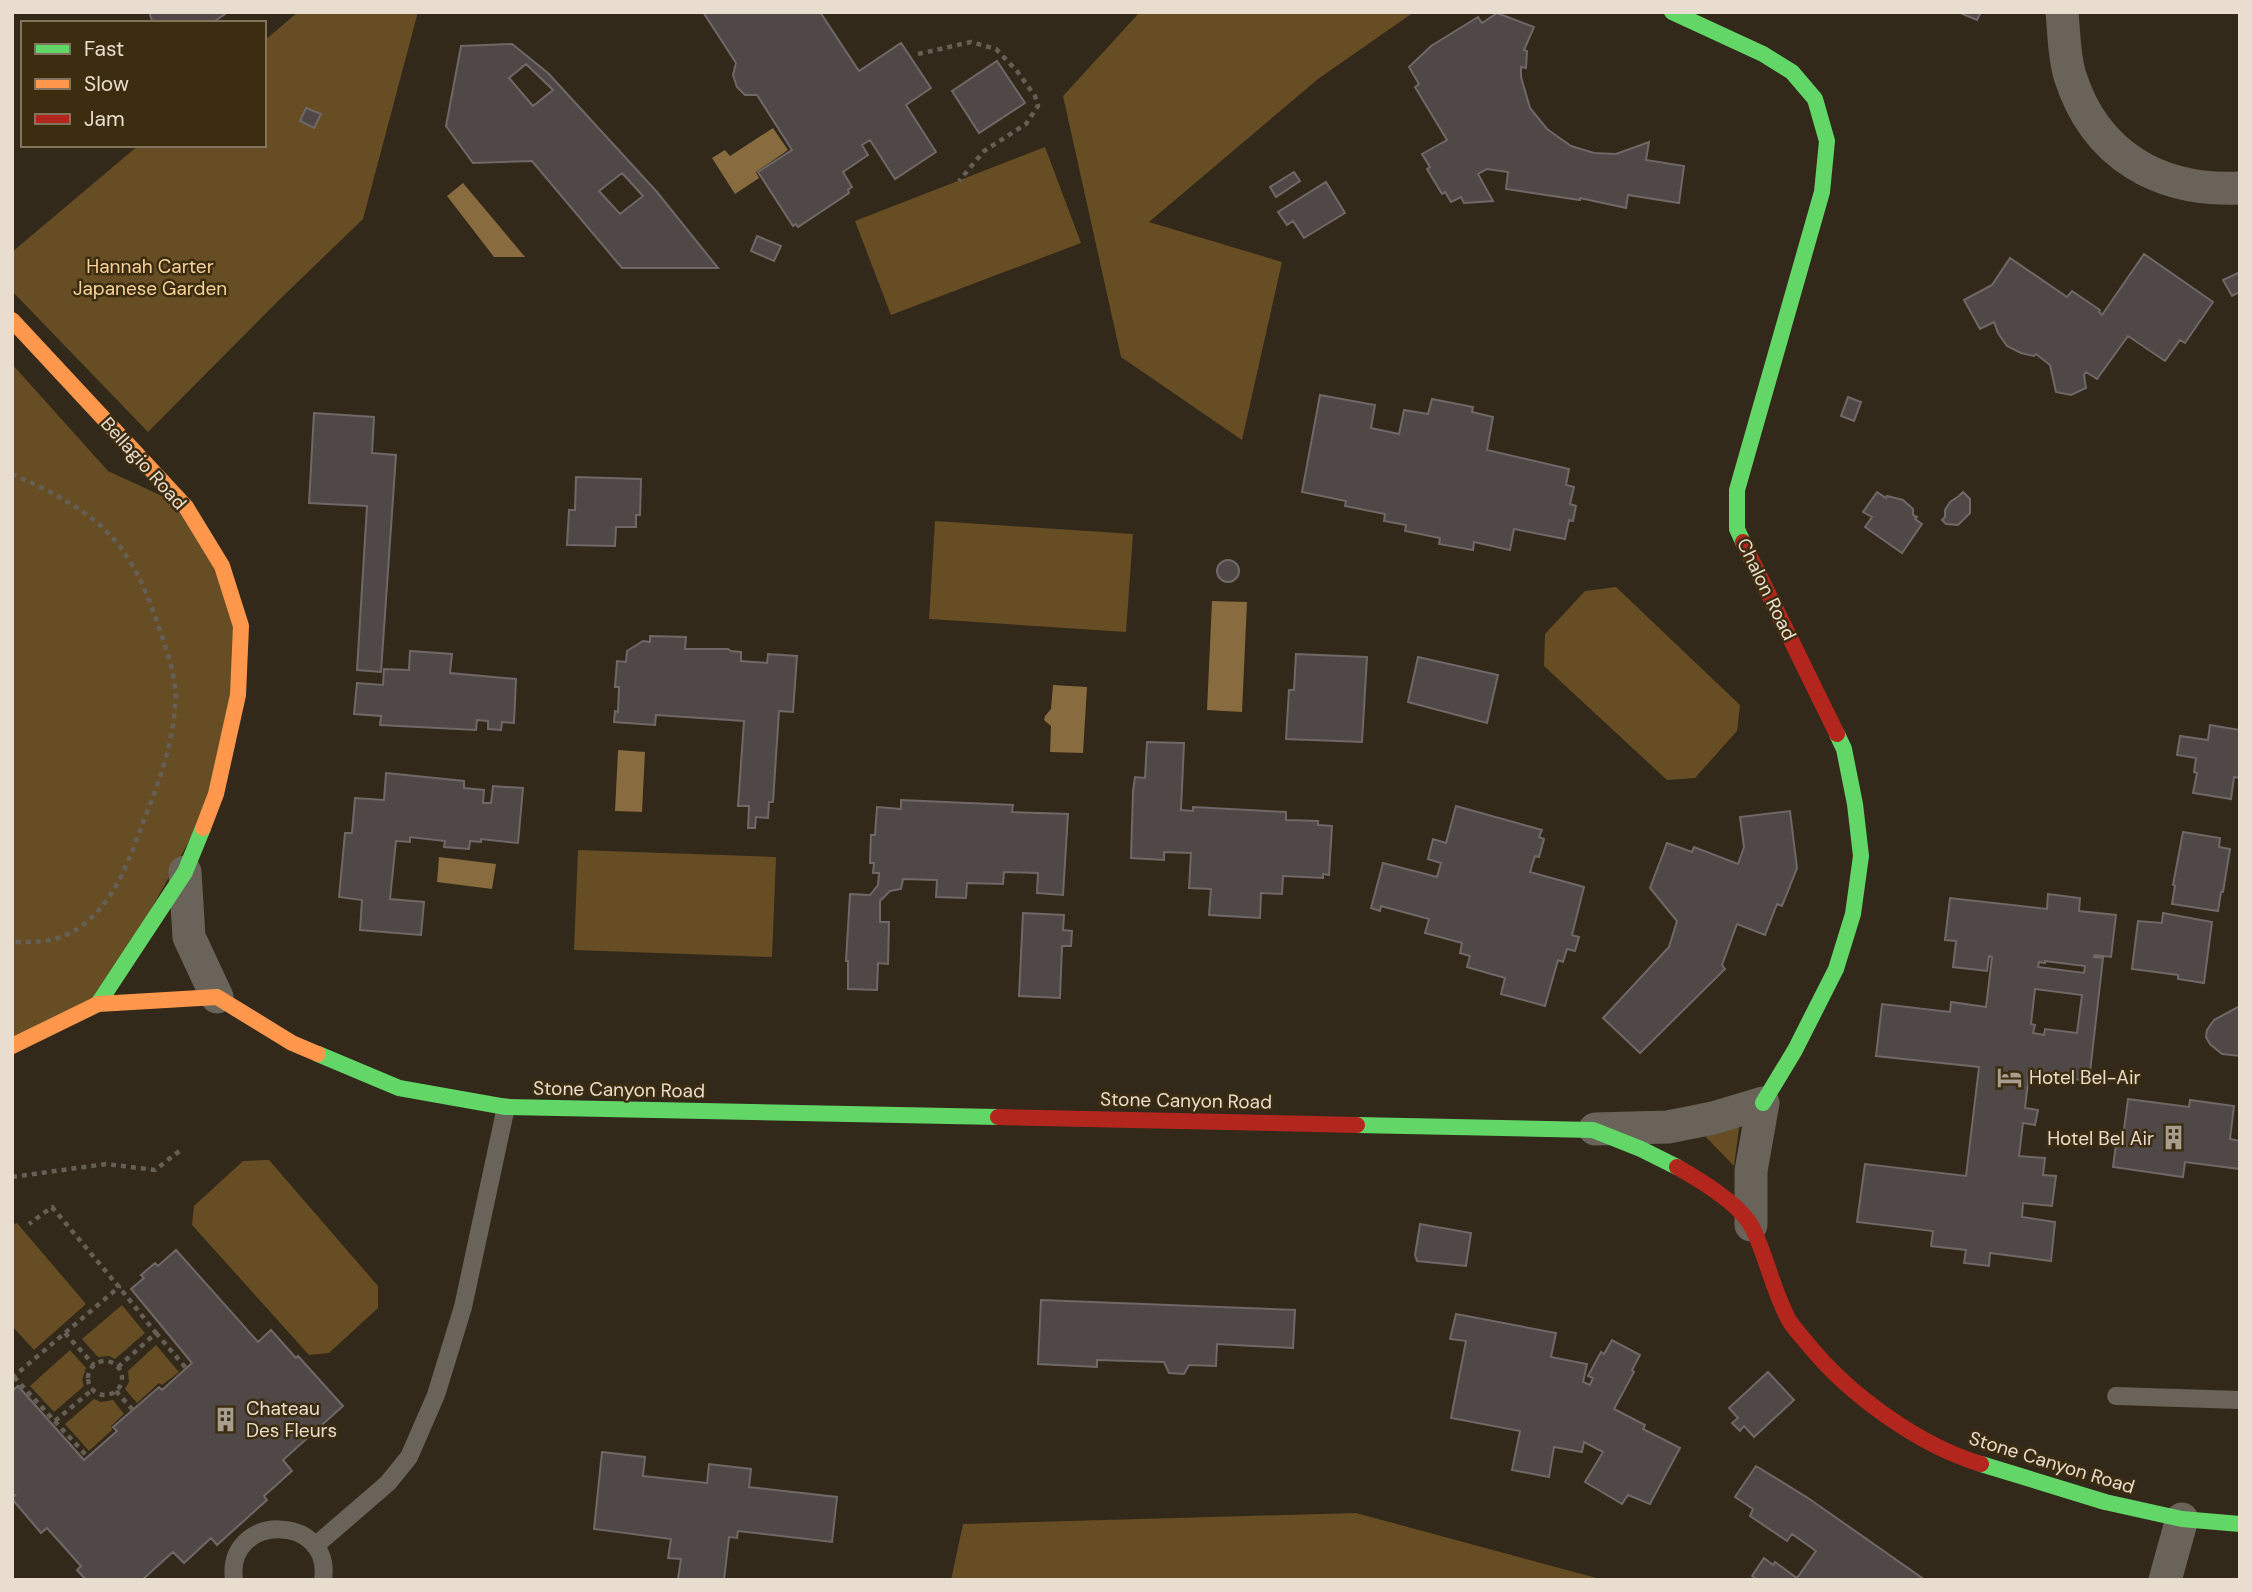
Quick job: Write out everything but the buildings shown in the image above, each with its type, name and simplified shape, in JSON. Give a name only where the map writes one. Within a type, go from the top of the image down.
[{"type":"street","name":"Chalon Road","points":[[1671,12],[1763,54],[1792,72],[1815,99],[1826,141],[1822,192],[1737,490],[1737,529],[1844,749],[1855,804],[1861,856],[1853,914],[1836,969],[1795,1050],[1763,1103],[1751,1171],[1751,1224]]},
{"type":"street","points":[[2062,12],[2069,74],[2084,111],[2108,143],[2139,167],[2180,184],[2218,189],[2240,188]]},
{"type":"street","name":"Bellagio Road","points":[[12,320],[186,507],[222,566],[241,626],[238,695],[216,793],[185,872],[98,1004]]},
{"type":"street","name":"Bellagio Road","points":[[185,872],[189,937],[217,997]]},
{"type":"street","points":[[12,1046],[98,1004],[217,997]]},
{"type":"street","name":"Stone Canyon Road","points":[[217,997],[292,1043],[399,1088],[506,1107],[1593,1130],[1679,1168],[1723,1196],[1751,1224],[1771,1280],[1791,1323],[1821,1360],[1865,1401],[1914,1433],[1964,1459],[2105,1502],[2182,1519],[2240,1524]]},
{"type":"street","points":[[1593,1130],[1668,1126],[1713,1118],[1763,1103]]},
{"type":"street","points":[[2165,1580],[2182,1519]]},
{"type":"lane","points":[[315,1546],[388,1483],[409,1457],[436,1395],[463,1307],[506,1107]]},
{"type":"lane","points":[[2116,1396],[2240,1400]]},
{"type":"lane","points":[[234,1580],[234,1561],[240,1548],[263,1531],[278,1528],[292,1530],[315,1546],[322,1560],[323,1580]]},
{"type":"path","points":[[918,54],[971,42],[996,49],[1017,71],[1035,96],[1038,106],[1026,124],[984,151],[959,181]]},
{"type":"path","points":[[12,474],[72,504],[108,534],[126,555],[138,576],[168,653],[176,706],[169,748],[158,784],[121,879],[94,915],[72,930],[55,939],[12,942]]},
{"type":"path","points":[[12,1177],[106,1164],[155,1170],[182,1149]]},
{"type":"path","points":[[29,1224],[52,1207],[186,1368]]},
{"type":"path","points":[[86,1455],[13,1377],[119,1287]]},
{"type":"path","points":[[65,1333],[94,1365]]},
{"type":"path","points":[[118,1367],[156,1333]]},
{"type":"path","points":[[105,1361],[118,1367],[122,1375],[116,1391],[101,1395],[92,1390],[87,1380],[94,1365],[105,1361]]},
{"type":"path","points":[[55,1421],[92,1390]]},
{"type":"path","points":[[116,1391],[133,1410]]},
{"type":"green space","name":"Hannah Carter Japanese Garden","points":[[298,12],[418,12],[363,219],[148,432],[12,291],[12,252],[137,147],[266,147],[266,39]]},
{"type":"green space","points":[[1140,12],[1414,12],[1318,79],[1149,222],[1282,262],[1242,440],[1121,357],[1063,96]]},
{"type":"green space","points":[[1045,147],[1081,243],[891,315],[855,221]]},
{"type":"green space","points":[[12,364],[108,471],[186,507],[241,626],[216,793],[98,1004],[12,1046]]},
{"type":"green space","points":[[935,521],[1133,534],[1126,632],[929,619]]},
{"type":"green space","points":[[1616,587],[1740,705],[1737,731],[1695,778],[1667,780],[1544,666],[1545,634],[1585,591]]},
{"type":"green space","points":[[578,850],[776,857],[772,957],[574,950]]},
{"type":"green space","points":[[1740,1120],[1734,1166],[1701,1132]]},
{"type":"green space","points":[[269,1160],[378,1286],[378,1308],[329,1353],[309,1355],[192,1225],[194,1206],[243,1161]]},
{"type":"green space","points":[[17,1223],[86,1304],[34,1350],[12,1326],[12,1225]]},
{"type":"green space","points":[[122,1305],[145,1333],[115,1359],[109,1356],[98,1357],[82,1339]]},
{"type":"green space","points":[[156,1345],[179,1372],[162,1385],[159,1383],[137,1403],[125,1389],[129,1382],[128,1371]]},
{"type":"green space","points":[[70,1350],[86,1368],[82,1380],[84,1386],[54,1412],[30,1386]]},
{"type":"green space","points":[[94,1399],[101,1402],[113,1400],[124,1414],[111,1426],[112,1430],[89,1451],[65,1424]]},
{"type":"green space","points":[[1356,1513],[1604,1580],[951,1580],[963,1524]]},
{"type":"shaded area","points":[[773,128],[788,150],[756,172],[759,178],[735,194],[712,158],[725,150],[730,156]]},
{"type":"shaded area","points":[[463,183],[525,257],[494,257],[447,196]]},
{"type":"shaded area","points":[[1212,601],[1247,602],[1242,712],[1207,710]]},
{"type":"shaded area","points":[[1053,685],[1087,687],[1083,753],[1050,752],[1051,726],[1044,720],[1051,709]]},
{"type":"shaded area","points":[[618,750],[645,752],[642,812],[615,811]]},
{"type":"shaded area","points":[[439,857],[496,864],[492,889],[437,882]]},
{"type":"traffic: fast","points":[[1672,12],[1763,54],[1792,72],[1815,99],[1827,141],[1822,192],[1737,490],[1737,529],[1743,542]]},
{"type":"traffic: fast","points":[[1763,1103],[1795,1050],[1836,969],[1853,914],[1861,856],[1855,804],[1844,749],[1837,734]]},
{"type":"traffic: fast","points":[[98,1004],[185,872],[203,828]]},
{"type":"traffic: fast","points":[[318,1054],[399,1088],[506,1107],[998,1117]]},
{"type":"traffic: fast","points":[[1357,1125],[1593,1130],[1677,1167]]},
{"type":"traffic: fast","points":[[1981,1464],[2105,1502],[2182,1519],[2240,1524]]},
{"type":"traffic: slow","points":[[12,320],[186,507],[222,566],[241,626],[238,695],[216,794],[203,828]]},
{"type":"traffic: slow","points":[[12,1046],[98,1004],[217,997],[292,1043],[318,1054]]},
{"type":"traffic: jam","points":[[1743,542],[1837,734]]},
{"type":"traffic: jam","points":[[998,1117],[1357,1125]]},
{"type":"traffic: jam","points":[[1677,1167],[1719,1193],[1746,1218],[1757,1238],[1790,1322],[1843,1381],[1863,1399],[1909,1431],[1981,1464]]},
{"type":"place","name":"Hotel Bel-Air","points":[[2009,1077]]},
{"type":"place","name":"Hotel Bel Air","points":[[2174,1138]]},
{"type":"place","name":"Chateau Des Fleurs","points":[[226,1419]]}]
